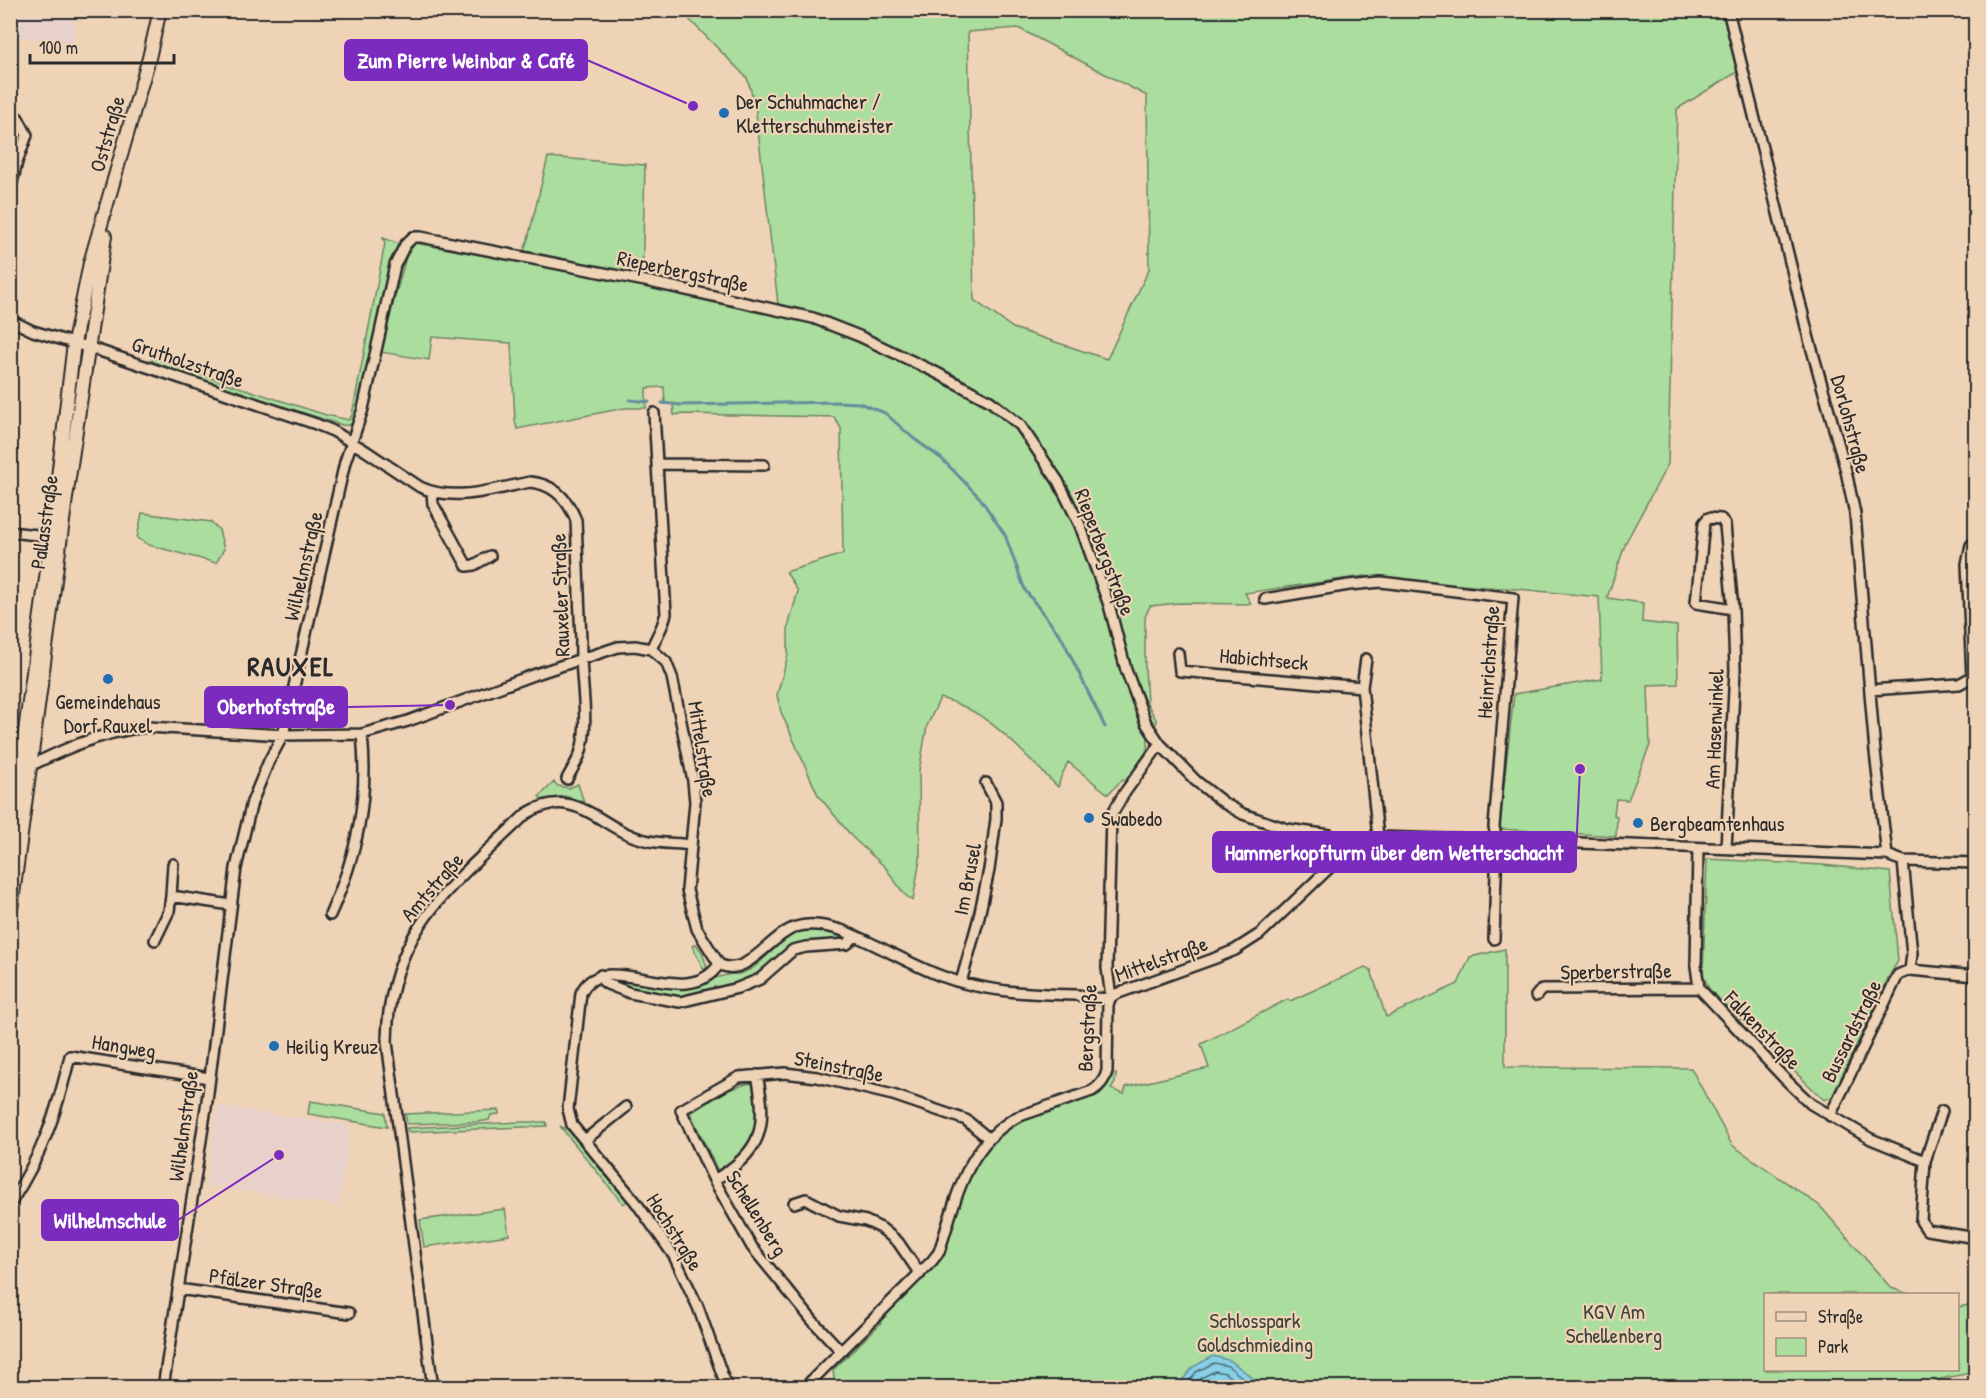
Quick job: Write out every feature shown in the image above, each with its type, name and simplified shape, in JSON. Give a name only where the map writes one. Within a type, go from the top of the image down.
[{"type":"main road","name":"Oststraße","points":[[74,343],[90,263],[149,58],[160,10]]},
{"type":"main road","name":"Oststraße","points":[[88,347],[109,199]]},
{"type":"main road","name":"Pallasstraße","points":[[10,917],[32,764],[74,343]]},
{"type":"main road","name":"Pallasstraße","points":[[10,840],[15,774],[88,347]]},
{"type":"street","name":"Dorlohstraße","points":[[1728,10],[1809,339],[1846,471],[1855,514],[1887,855]]},
{"type":"street","points":[[10,112],[18,118],[27,135],[10,191]]},
{"type":"street","name":"Wilhelmstraße","points":[[163,1388],[209,1078],[236,868],[252,802],[283,735],[351,442],[363,409],[395,265],[405,245],[412,237]]},
{"type":"street","name":"Rieperbergstraße","points":[[412,237],[650,282],[813,318],[907,358],[990,401],[1020,425],[1058,481],[1080,525],[1109,605],[1126,670],[1146,723],[1160,744],[1196,781],[1224,803],[1243,814],[1287,830],[1330,835],[1346,853]]},
{"type":"street","name":"Grutholzstraße","points":[[10,320],[33,331],[88,347],[316,424],[351,442]]},
{"type":"street","points":[[15,774],[32,764],[97,738],[148,727],[283,735],[362,734],[412,720],[533,675],[618,647],[635,646],[651,649],[666,614],[654,413]]},
{"type":"street","name":"Rauxeler Straße","points":[[351,442],[420,487],[432,492],[461,495],[530,482],[541,483],[557,492],[570,505],[576,520],[584,732],[580,754],[567,779]]},
{"type":"street","points":[[657,464],[764,465]]},
{"type":"street","points":[[432,492],[433,504],[467,566],[474,565],[490,556]]},
{"type":"street","name":"Am Hasenwinkel","points":[[1726,849],[1735,670],[1733,609],[1725,525],[1721,519],[1708,518],[1704,523],[1696,603],[1733,609]]},
{"type":"street","points":[[10,531],[56,537]]},
{"type":"street","points":[[1870,690],[1959,684],[1972,677],[1967,564],[1971,546]]},
{"type":"street","name":"Heinrichstraße","points":[[1265,599],[1381,582],[1513,598],[1494,827],[1497,840],[1494,939]]},
{"type":"street","name":"Mittelstraße","points":[[651,649],[666,662],[672,677],[687,748],[695,802],[687,890],[697,929],[719,964],[729,968],[748,963],[777,936],[798,926],[812,924],[832,927],[929,971],[961,982],[1000,991],[1082,995],[1096,999],[1111,997],[1235,950],[1260,934],[1346,853]]},
{"type":"street","name":"Habichtseck","points":[[1178,654],[1180,671],[1362,687]]},
{"type":"street","points":[[1366,659],[1362,687],[1378,837]]},
{"type":"street","points":[[330,915],[350,866],[361,818],[365,769],[362,734]]},
{"type":"street","name":"Bergstraße","points":[[804,1388],[920,1274],[939,1252],[967,1169],[988,1138],[1017,1117],[1092,1090],[1102,1083],[1107,1071],[1108,1005],[1111,997],[1107,968],[1111,816],[1118,802],[1160,744]]},
{"type":"street","name":"Im Brusel","points":[[961,982],[989,870],[996,819],[996,802],[986,783]]},
{"type":"street","name":"Amtstraße","points":[[433,1388],[387,1042],[387,1014],[400,960],[425,915],[443,894],[526,814],[539,807],[559,803],[571,804],[626,833],[645,840],[691,845]]},
{"type":"street","points":[[1346,853],[1378,837],[1887,855],[1903,861],[1976,863]]},
{"type":"street","name":"Falkenstraße","points":[[1698,848],[1696,966],[1699,988],[1811,1104],[1871,1139],[1925,1161]]},
{"type":"street","name":"Bussardstraße","points":[[1830,1116],[1898,975],[1910,970],[1912,954],[1903,861]]},
{"type":"street","points":[[155,940],[169,911],[173,864]]},
{"type":"street","points":[[171,896],[231,905]]},
{"type":"street","points":[[719,964],[708,975],[684,983],[666,983],[615,974],[601,975],[607,984],[630,993],[680,1002],[738,988],[760,979],[793,950],[806,946],[847,944],[855,936]]},
{"type":"street","points":[[1910,970],[1976,976]]},
{"type":"street","name":"Hochstraße","points":[[601,975],[588,982],[581,993],[568,1109],[573,1125],[636,1201],[674,1256],[698,1307],[727,1388]]},
{"type":"street","name":"Sperberstraße","points":[[1536,996],[1542,989],[1699,988]]},
{"type":"street","name":"Hangweg","points":[[10,1204],[30,1174],[45,1142],[53,1122],[70,1056],[209,1078]]},
{"type":"street","name":"Steinstraße","points":[[681,1110],[739,1077],[785,1073],[817,1077],[893,1095],[966,1120],[988,1138]]},
{"type":"street","points":[[714,1180],[737,1164],[755,1143],[759,1134],[763,1112],[757,1075]]},
{"type":"street","points":[[585,1140],[626,1107]]},
{"type":"street","name":"Schellenberg","points":[[681,1110],[714,1180],[752,1247],[812,1320],[842,1351]]},
{"type":"street","points":[[1942,1111],[1925,1161],[1920,1221],[1927,1230],[1976,1238]]},
{"type":"street","points":[[795,1203],[806,1199],[839,1216],[866,1221],[881,1228],[898,1242],[920,1274]]},
{"type":"street","name":"Pfälzer Straße","points":[[178,1288],[349,1313]]},
{"type":"shaded area","points":[[10,11],[77,11],[72,45],[11,35]]},
{"type":"shaded area","points":[[218,1106],[351,1126],[339,1206],[206,1185]]},
{"type":"green space","points":[[681,11],[1728,11],[1742,69],[1677,109],[1668,464],[1626,542],[1607,598],[1643,603],[1642,622],[1677,626],[1678,684],[1648,685],[1650,745],[1628,800],[1616,799],[1614,815],[1617,816],[1616,836],[1499,829],[1514,694],[1602,679],[1599,597],[1364,576],[1245,593],[1251,604],[1179,603],[1150,606],[1145,617],[1147,703],[1157,722],[1148,734],[1146,752],[1126,782],[1122,780],[1108,794],[1068,762],[1058,787],[990,722],[958,704],[940,698],[927,726],[919,771],[920,859],[913,901],[904,894],[885,867],[853,838],[818,795],[781,712],[777,695],[788,655],[788,627],[798,591],[786,572],[843,554],[841,428],[834,417],[674,415],[673,404],[665,404],[664,387],[646,388],[646,408],[625,408],[517,429],[511,343],[432,337],[429,360],[380,352],[406,257],[415,243],[520,262],[528,239],[548,157],[645,165],[642,286],[657,287],[776,313],[778,304],[755,104],[747,78]],"holes":[[[1018,28],[1147,96],[1149,269],[1107,359],[1013,328],[974,300],[968,32]]]},
{"type":"green space","points":[[383,238],[399,244],[391,267],[357,415],[350,425],[342,425],[204,382],[152,361],[153,357],[198,374],[326,415],[349,420],[352,415],[385,243]]},
{"type":"green space","points":[[142,513],[211,522],[219,530],[224,549],[216,563],[149,545],[137,538]]},
{"type":"green space","points":[[554,782],[558,786],[569,788],[578,784],[584,802],[565,796],[542,800],[539,797]]},
{"type":"green space","points":[[1707,859],[1823,865],[1890,872],[1898,961],[1832,1097],[1824,1100],[1709,989],[1703,975]]},
{"type":"green space","points":[[800,929],[819,929],[846,937],[846,939],[845,941],[791,947],[760,976],[740,984],[684,998],[623,986],[607,979],[674,988],[738,974],[758,964],[780,943],[779,939]]},
{"type":"green space","points":[[696,944],[702,952],[707,967],[704,970],[692,946]]},
{"type":"green space","points":[[1505,949],[1505,1067],[1691,1068],[1732,1145],[1820,1206],[1891,1288],[1906,1293],[1764,1293],[1764,1371],[1959,1371],[1959,1307],[1975,1304],[1975,1372],[1941,1379],[1925,1387],[835,1388],[833,1370],[938,1263],[949,1238],[968,1180],[981,1157],[1012,1127],[1027,1119],[1100,1094],[1116,1074],[1115,1083],[1111,1089],[1124,1094],[1126,1087],[1209,1068],[1201,1044],[1288,999],[1290,1001],[1365,967],[1371,970],[1386,1017],[1458,984],[1470,957]]},
{"type":"green space","points":[[749,1083],[754,1085],[759,1107],[756,1129],[741,1154],[719,1173],[693,1119],[692,1112],[726,1091]]},
{"type":"green space","points":[[310,1101],[385,1113],[387,1127],[308,1114]]},
{"type":"green space","points":[[499,1110],[499,1114],[491,1115],[489,1120],[478,1122],[407,1124],[405,1114]]},
{"type":"green space","points":[[546,1122],[547,1126],[408,1132],[407,1128]]},
{"type":"green space","points":[[560,1126],[568,1130],[627,1201],[623,1204]]},
{"type":"green space","points":[[505,1209],[509,1235],[424,1247],[420,1220]]},
{"type":"water","points":[[1213,1356],[1231,1361],[1264,1387],[1177,1387],[1193,1367]]},
{"type":"waterway","points":[[630,400],[649,402]]},
{"type":"waterway","points":[[662,403],[681,405],[838,402],[859,403],[885,413],[913,438],[942,459],[980,498],[1005,535],[1025,590],[1062,638],[1105,727]]},
{"type":"place","name":"Zum Pierre Weinbar & Café","points":[[693,106]]},
{"type":"place","name":"Der Schuhmacher / Kletterschuhmeister","points":[[724,113]]},
{"type":"place","name":"Gemeindehaus Dorf Rauxel","points":[[108,679]]},
{"type":"place","name":"Oberhofstraße","points":[[450,705]]},
{"type":"place","name":"Hammerkopfturm über dem Wetterschacht","points":[[1580,769]]},
{"type":"place","name":"Swabedo","points":[[1089,818]]},
{"type":"place","name":"Bergbeamtenhaus","points":[[1638,823]]},
{"type":"place","name":"Heilig Kreuz","points":[[274,1046]]},
{"type":"place","name":"Wilhelmschule","points":[[279,1155]]},
{"type":"district","name":"RAUXEL","points":[[291,666]]},
{"type":"park label","name":"KGV Am Schellenberg","points":[[1614,1323]]},
{"type":"park label","name":"Schlosspark Goldschmieding","points":[[1255,1332]]}]
